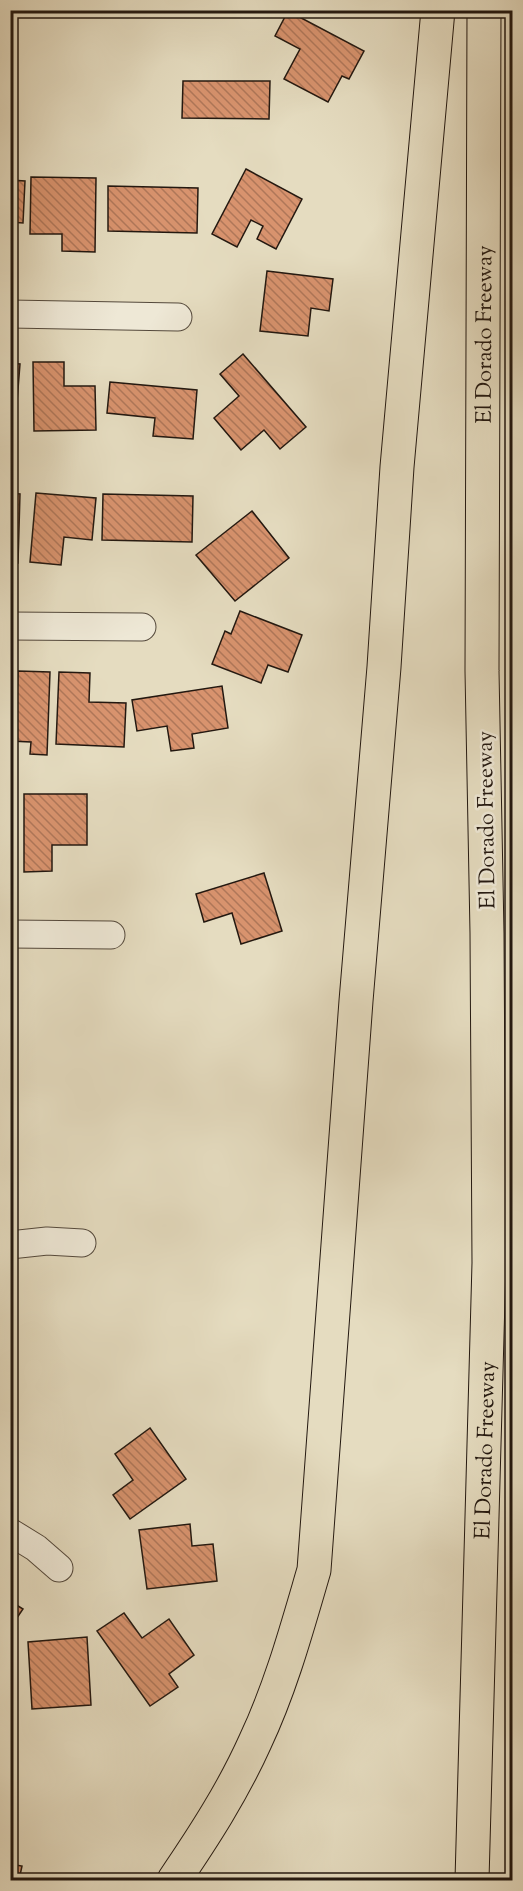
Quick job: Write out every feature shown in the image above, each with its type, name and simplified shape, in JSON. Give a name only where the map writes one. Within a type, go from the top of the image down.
[{"type":"highway","points":[[174,1881],[211,1825],[255,1742],[288,1660],[314,1570],[357,989],[384,667],[397,467],[438,10]]},
{"type":"highway","name":"El Dorado Freeway","points":[[472,1881],[489,1263],[487,933],[482,671],[484,10]]},
{"type":"street","points":[[10,314],[178,317]]},
{"type":"street","points":[[10,626],[142,627]]},
{"type":"street","points":[[10,934],[111,935]]},
{"type":"street","points":[[10,1245],[47,1241],[81,1243]]},
{"type":"street","points":[[10,1532],[36,1548],[59,1568]]},
{"type":"building","points":[[288,11],[364,51],[349,79],[342,76],[328,102],[284,79],[300,49],[275,36]]},
{"type":"building","points":[[183,81],[270,81],[269,119],[182,118]]},
{"type":"building","points":[[246,169],[302,199],[276,249],[257,239],[263,226],[251,220],[237,247],[212,234]]},
{"type":"building","points":[[31,177],[96,178],[95,252],[62,251],[62,234],[30,234]]},
{"type":"building","points":[[10,180],[25,181],[23,223],[10,222]]},
{"type":"building","points":[[108,186],[198,188],[197,233],[108,231]]},
{"type":"building","points":[[267,271],[333,279],[329,311],[311,308],[308,336],[260,331]]},
{"type":"building","points":[[243,354],[306,427],[280,449],[264,430],[241,450],[214,418],[239,396],[220,374]]},
{"type":"building","points":[[33,362],[64,362],[64,386],[95,386],[96,430],[34,431]]},
{"type":"building","points":[[10,363],[20,364],[16,414],[10,414]]},
{"type":"building","points":[[110,382],[197,390],[193,439],[153,436],[155,418],[107,413]]},
{"type":"building","points":[[10,493],[20,494],[18,563],[10,563]]},
{"type":"building","points":[[36,493],[96,498],[92,540],[64,537],[61,565],[30,562]]},
{"type":"building","points":[[103,494],[193,496],[192,542],[102,540]]},
{"type":"building","points":[[252,511],[289,558],[235,601],[196,555]]},
{"type":"building","points":[[240,611],[302,635],[288,672],[268,665],[261,683],[212,664],[225,631],[231,634]]},
{"type":"building","points":[[18,671],[50,672],[47,755],[30,754],[31,742],[10,741],[10,695],[17,696]]},
{"type":"building","points":[[59,672],[90,673],[89,702],[126,703],[124,747],[56,744]]},
{"type":"building","points":[[222,686],[228,728],[192,734],[194,748],[171,751],[167,726],[137,731],[132,700]]},
{"type":"building","points":[[24,794],[87,794],[87,845],[52,845],[52,871],[24,872]]},
{"type":"building","points":[[10,807],[15,807],[10,862]]},
{"type":"building","points":[[264,873],[282,931],[241,944],[232,913],[204,922],[196,894]]},
{"type":"building","points":[[150,1428],[186,1479],[130,1519],[113,1495],[133,1480],[115,1454]]},
{"type":"building","points":[[190,1524],[192,1546],[213,1544],[217,1581],[147,1589],[139,1530]]},
{"type":"building","points":[[10,1601],[23,1609],[10,1628]]},
{"type":"building","points":[[124,1613],[142,1638],[169,1619],[194,1655],[169,1674],[178,1687],[150,1706],[97,1631]]},
{"type":"building","points":[[87,1637],[91,1705],[32,1709],[28,1642]]},
{"type":"building","points":[[10,1864],[22,1866],[19,1880],[10,1880]]}]
